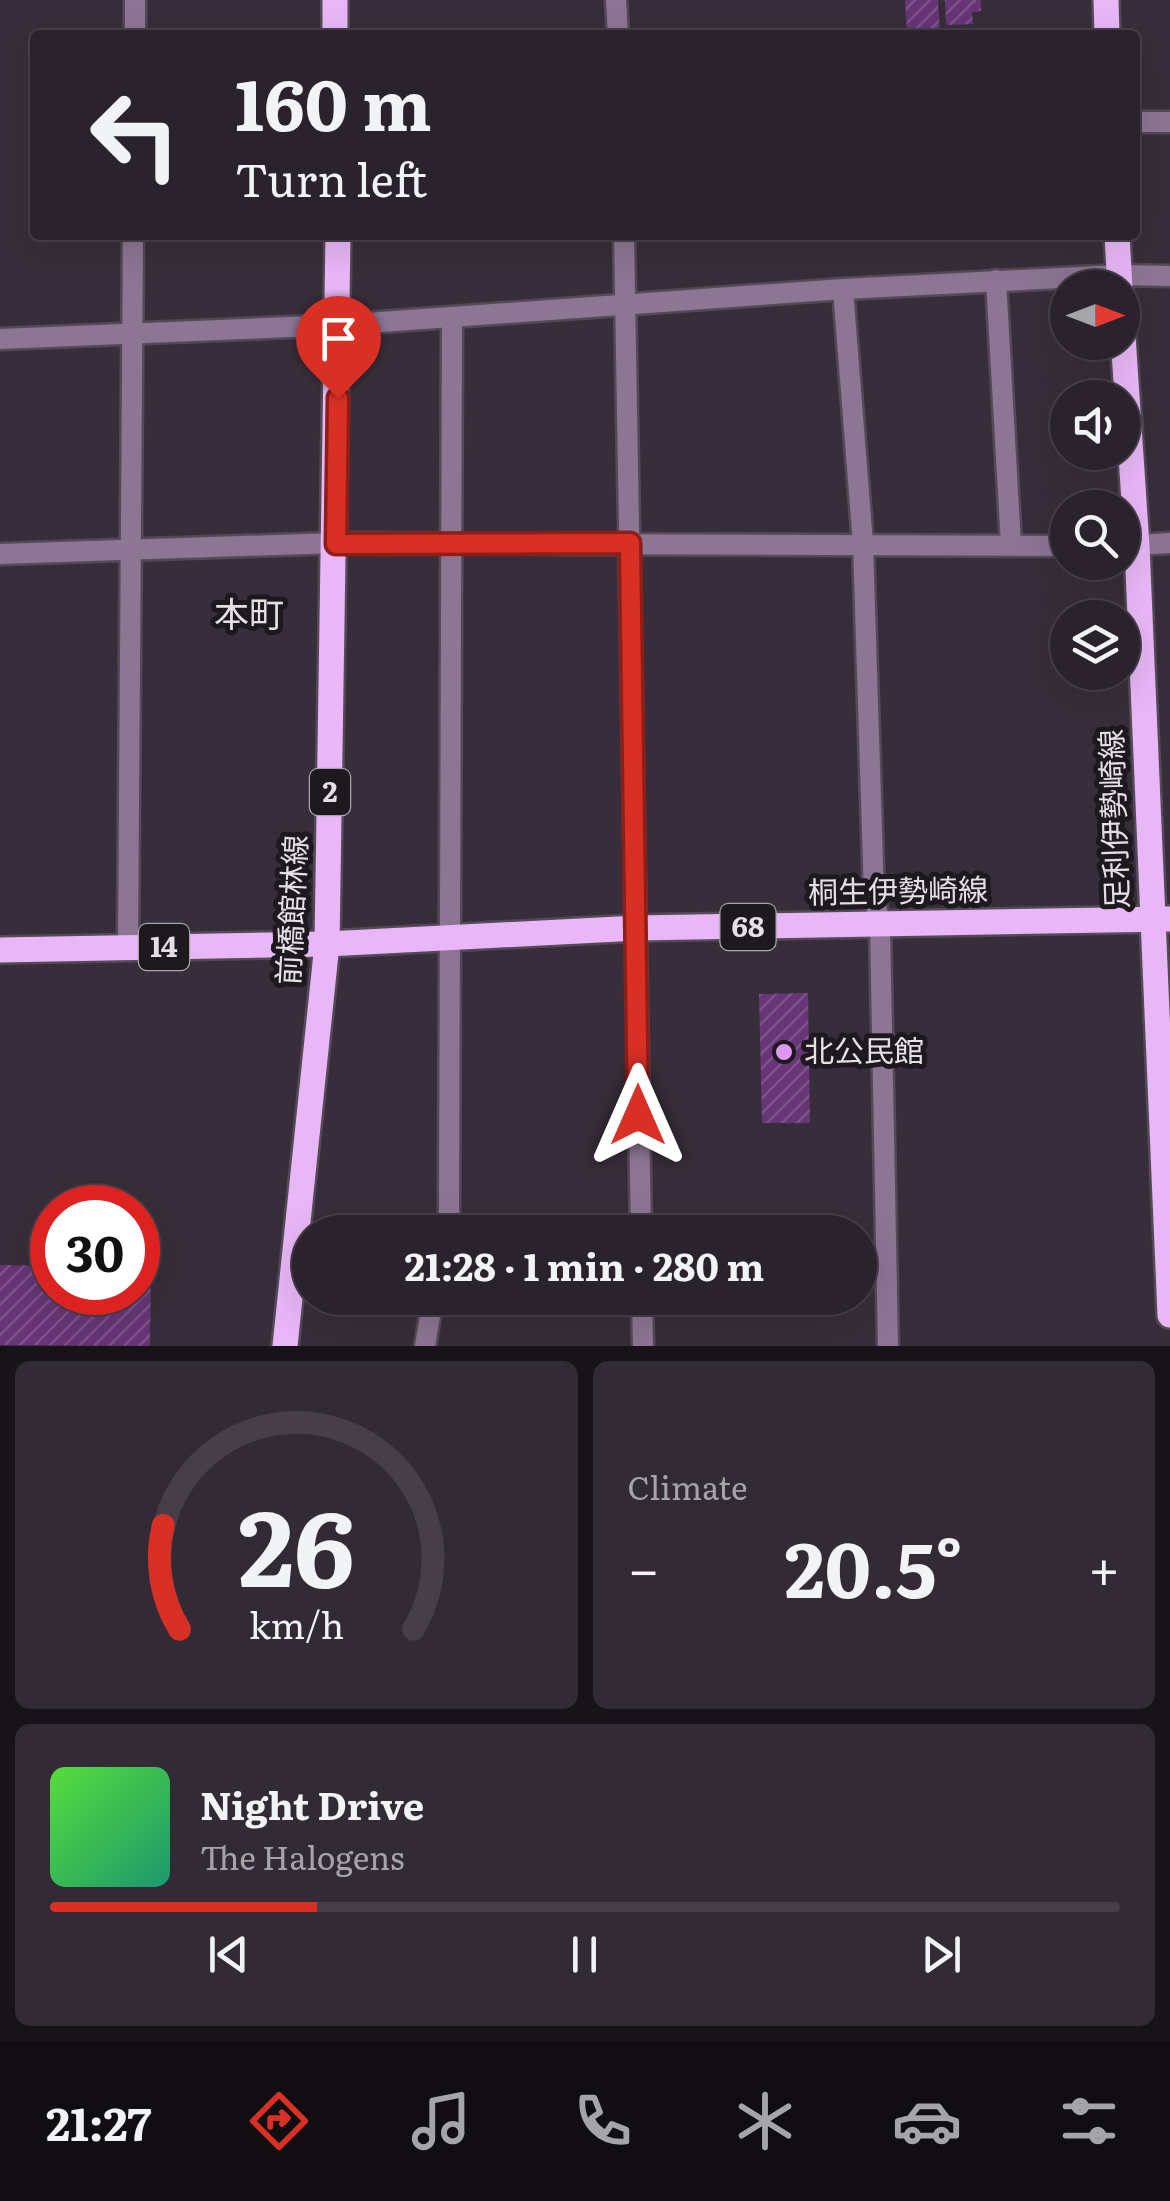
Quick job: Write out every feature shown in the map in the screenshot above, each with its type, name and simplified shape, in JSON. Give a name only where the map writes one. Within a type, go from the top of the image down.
[{"type":"main road","points":[[335,0],[335,30]]},
{"type":"main road","points":[[1106,0],[1107,30]]},
{"type":"main road","name":"前橋館林線","points":[[286,1346],[327,944],[338,240]]},
{"type":"main road","points":[[1117,240],[1119,270]]},
{"type":"main road","name":"足利伊勢崎線","points":[[1123,360],[1128,490]]},
{"type":"main road","name":"足利伊勢崎線","points":[[1133,580],[1161,919],[1170,1315]]},
{"type":"main road","name":"桐生伊勢崎線","points":[[327,944],[637,928],[1161,919]]},
{"type":"main road","name":"14","points":[[0,950],[327,944]]},
{"type":"street","points":[[135,0],[135,30]]},
{"type":"street","points":[[616,0],[618,30]]},
{"type":"street","points":[[1140,122],[1170,122]]},
{"type":"street","points":[[128,948],[133,240]]},
{"type":"street","points":[[624,240],[641,1215]]},
{"type":"street","points":[[1140,279],[1170,276]]},
{"type":"street","points":[[996,280],[1011,546]]},
{"type":"street","points":[[0,339],[452,319],[843,288],[1050,280]]},
{"type":"street","points":[[843,288],[863,544],[874,896],[880,926],[888,1346]]},
{"type":"street","points":[[445,1215],[452,319]]},
{"type":"street","points":[[1140,545],[1170,543]]},
{"type":"street","points":[[0,554],[336,544],[1050,546]]},
{"type":"street","points":[[425,1346],[431,1315]]},
{"type":"street","points":[[642,1315],[643,1346]]},
{"type":"building","points":[[905,0],[938,0],[940,30],[907,30]]},
{"type":"building","points":[[945,0],[981,0],[981,11],[972,12],[973,24],[946,25]]},
{"type":"building","points":[[808,993],[810,1123],[762,1123],[759,994]]},
{"type":"building","points":[[0,1265],[30,1266],[30,1315],[150,1315],[150,1346],[0,1345]]},
{"type":"place","name":"北公民館","points":[[784,1052]]},
{"type":"district","name":"本町","points":[[249,615]]},
{"type":"route","points":[[338,398],[336,544],[630,543],[638,1115]]}]
